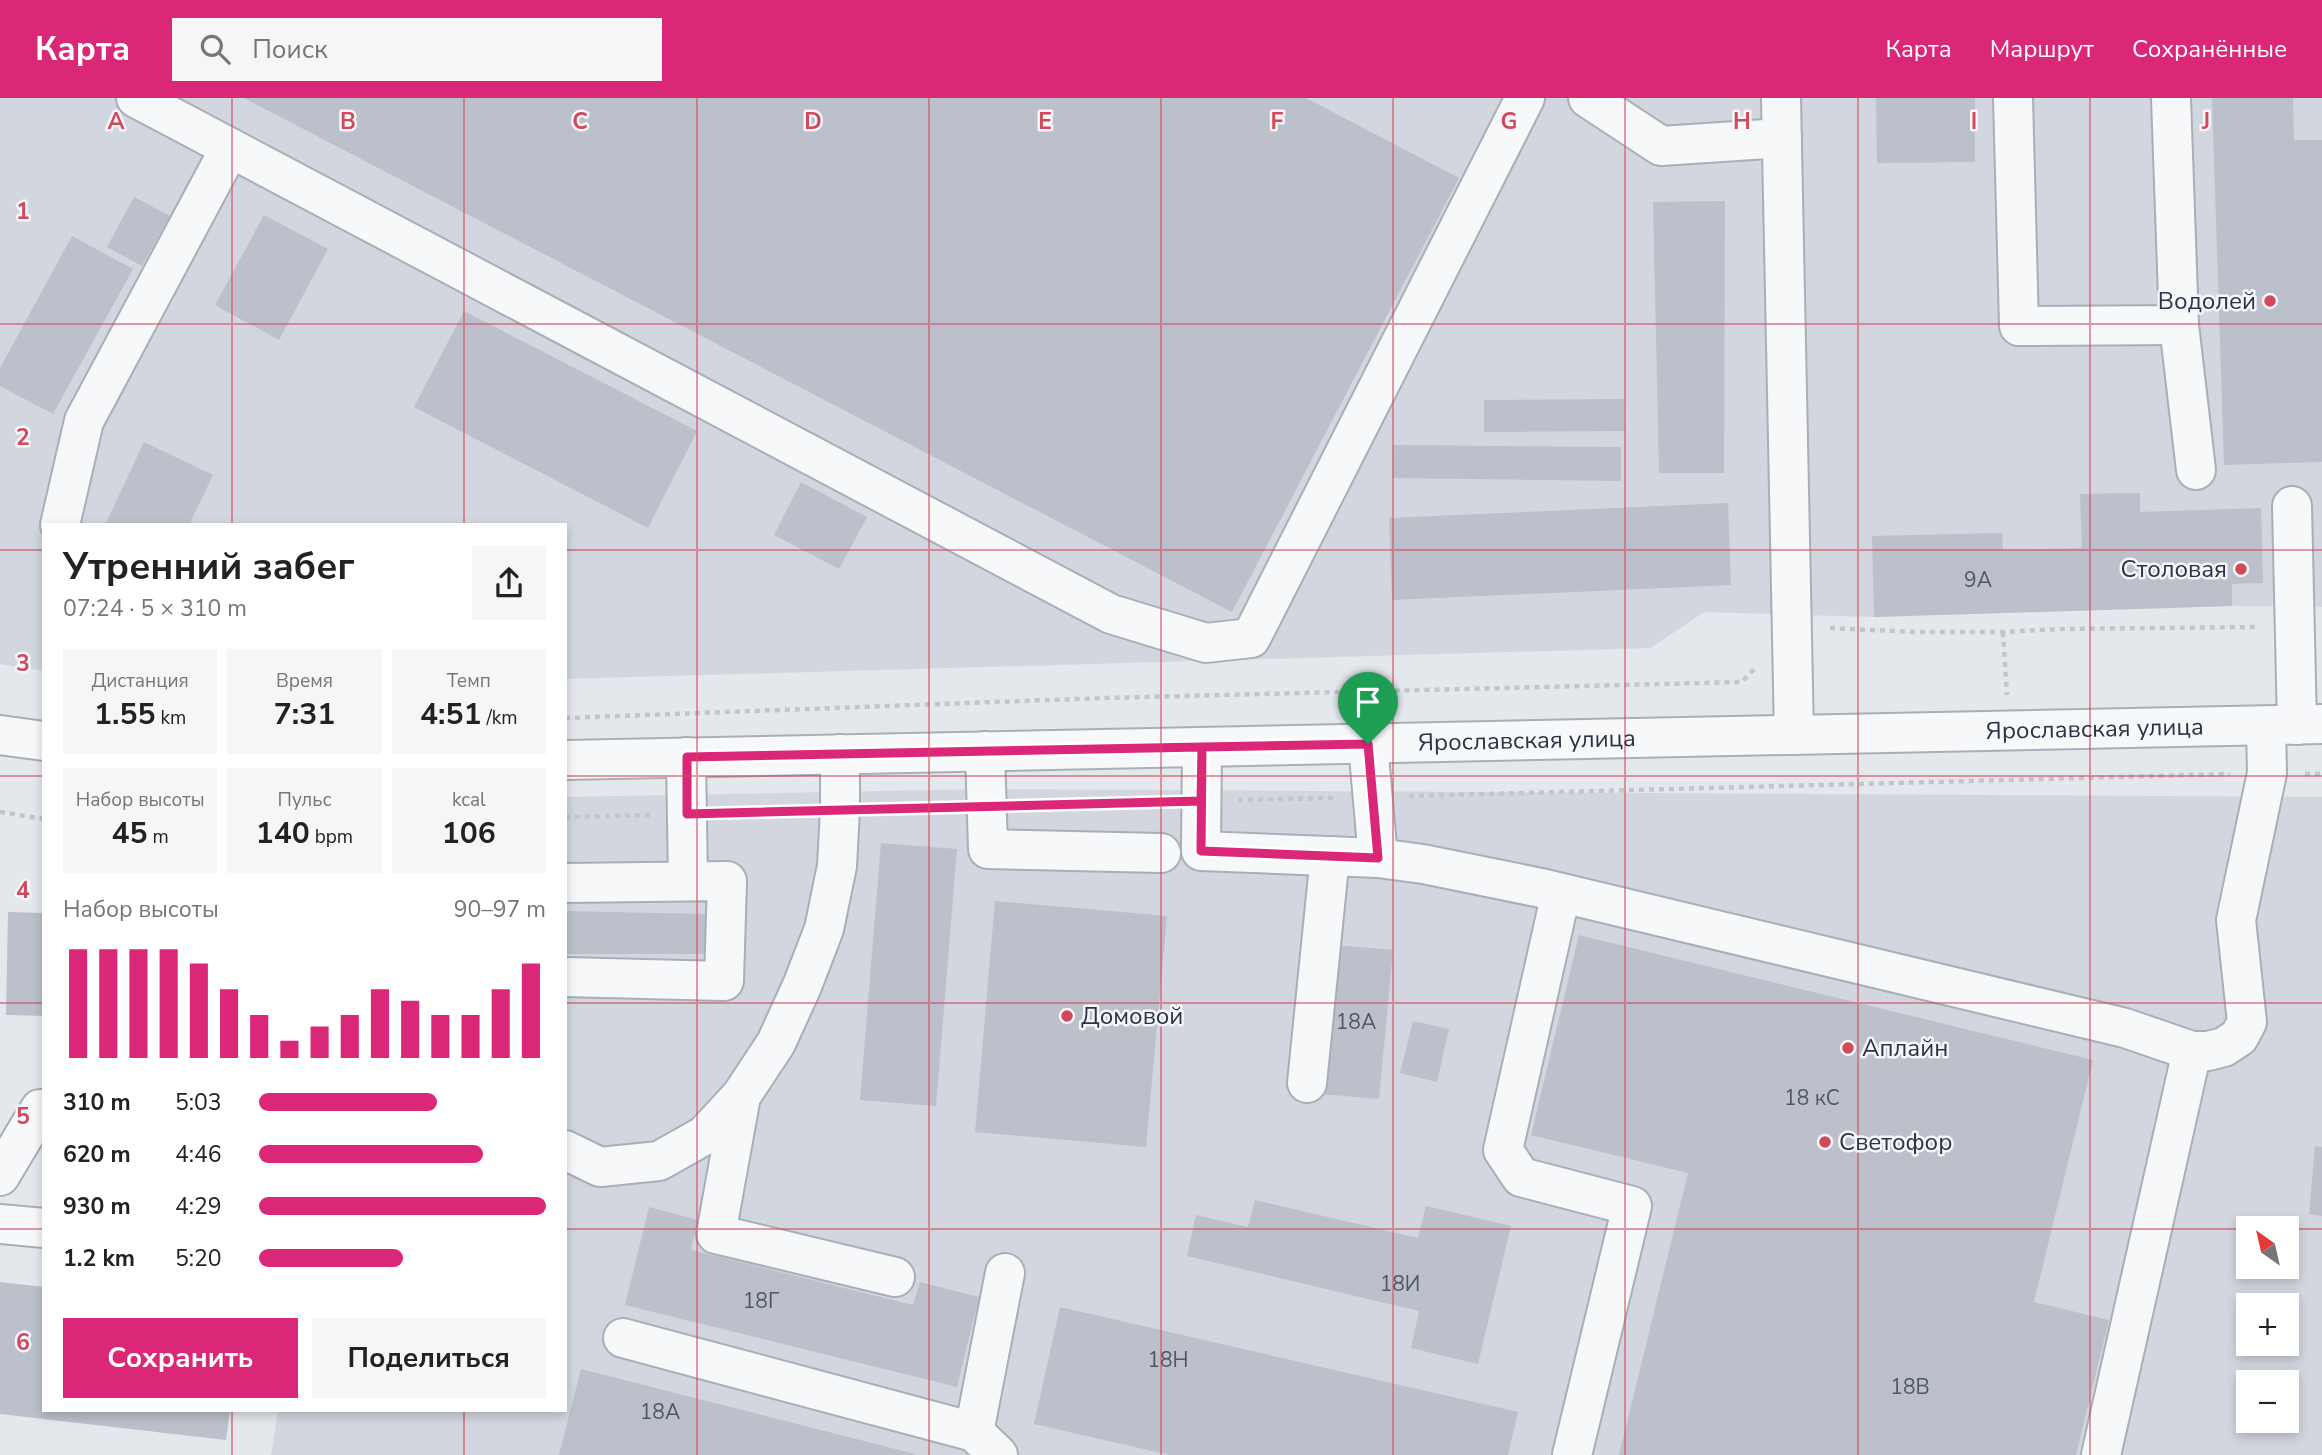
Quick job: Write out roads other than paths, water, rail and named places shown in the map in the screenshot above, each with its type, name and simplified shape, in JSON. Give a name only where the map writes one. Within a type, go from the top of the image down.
[{"type":"street","points":[[136,98],[1111,614],[1206,643],[1251,638],[1525,98]]},
{"type":"street","points":[[1588,98],[1661,146],[1782,138]]},
{"type":"street","points":[[1781,98],[1794,735]]},
{"type":"street","points":[[2013,98],[2020,326],[2179,325]]},
{"type":"street","points":[[2171,98],[2179,325],[2196,470]]},
{"type":"street","points":[[60,523],[84,421],[230,148]]},
{"type":"street","points":[[1202,747],[1201,851],[1378,858],[1423,864],[1561,893],[2124,1028],[2192,1051],[2208,1052],[2224,1047],[2239,1037],[2248,1022],[2236,920],[2267,773],[2295,725],[2292,506]]},
{"type":"street","name":"Ярославская улица","points":[[567,760],[2295,725]]},
{"type":"street","points":[[0,735],[42,741]]},
{"type":"street","points":[[1368,744],[1378,858]]},
{"type":"street","points":[[985,751],[988,849],[1161,853]]},
{"type":"street","points":[[567,1151],[600,1167],[659,1161],[705,1135],[741,1096],[776,1043],[824,929],[837,866],[839,754]]},
{"type":"street","points":[[687,757],[688,881]]},
{"type":"street","points":[[1307,1083],[1330,856]]},
{"type":"street","points":[[567,883],[727,881],[724,981],[567,977]]},
{"type":"street","points":[[1561,893],[1503,1150],[1521,1177],[1632,1206],[1572,1455]]},
{"type":"street","points":[[2101,1455],[2192,1051]]},
{"type":"street","points":[[741,1096],[716,1234],[895,1277]]},
{"type":"street","points":[[0,1176],[42,1109]]},
{"type":"street","points":[[0,1224],[42,1228]]},
{"type":"street","points":[[623,1338],[986,1444],[1005,1273]]},
{"type":"place","name":"Водолей","points":[[2270,301]]},
{"type":"place","name":"Столовая","points":[[2241,569]]},
{"type":"place","name":"Домовой","points":[[1067,1016]]},
{"type":"place","name":"Аплайн","points":[[1848,1048]]},
{"type":"place","name":"Светофор","points":[[1825,1142]]}]
